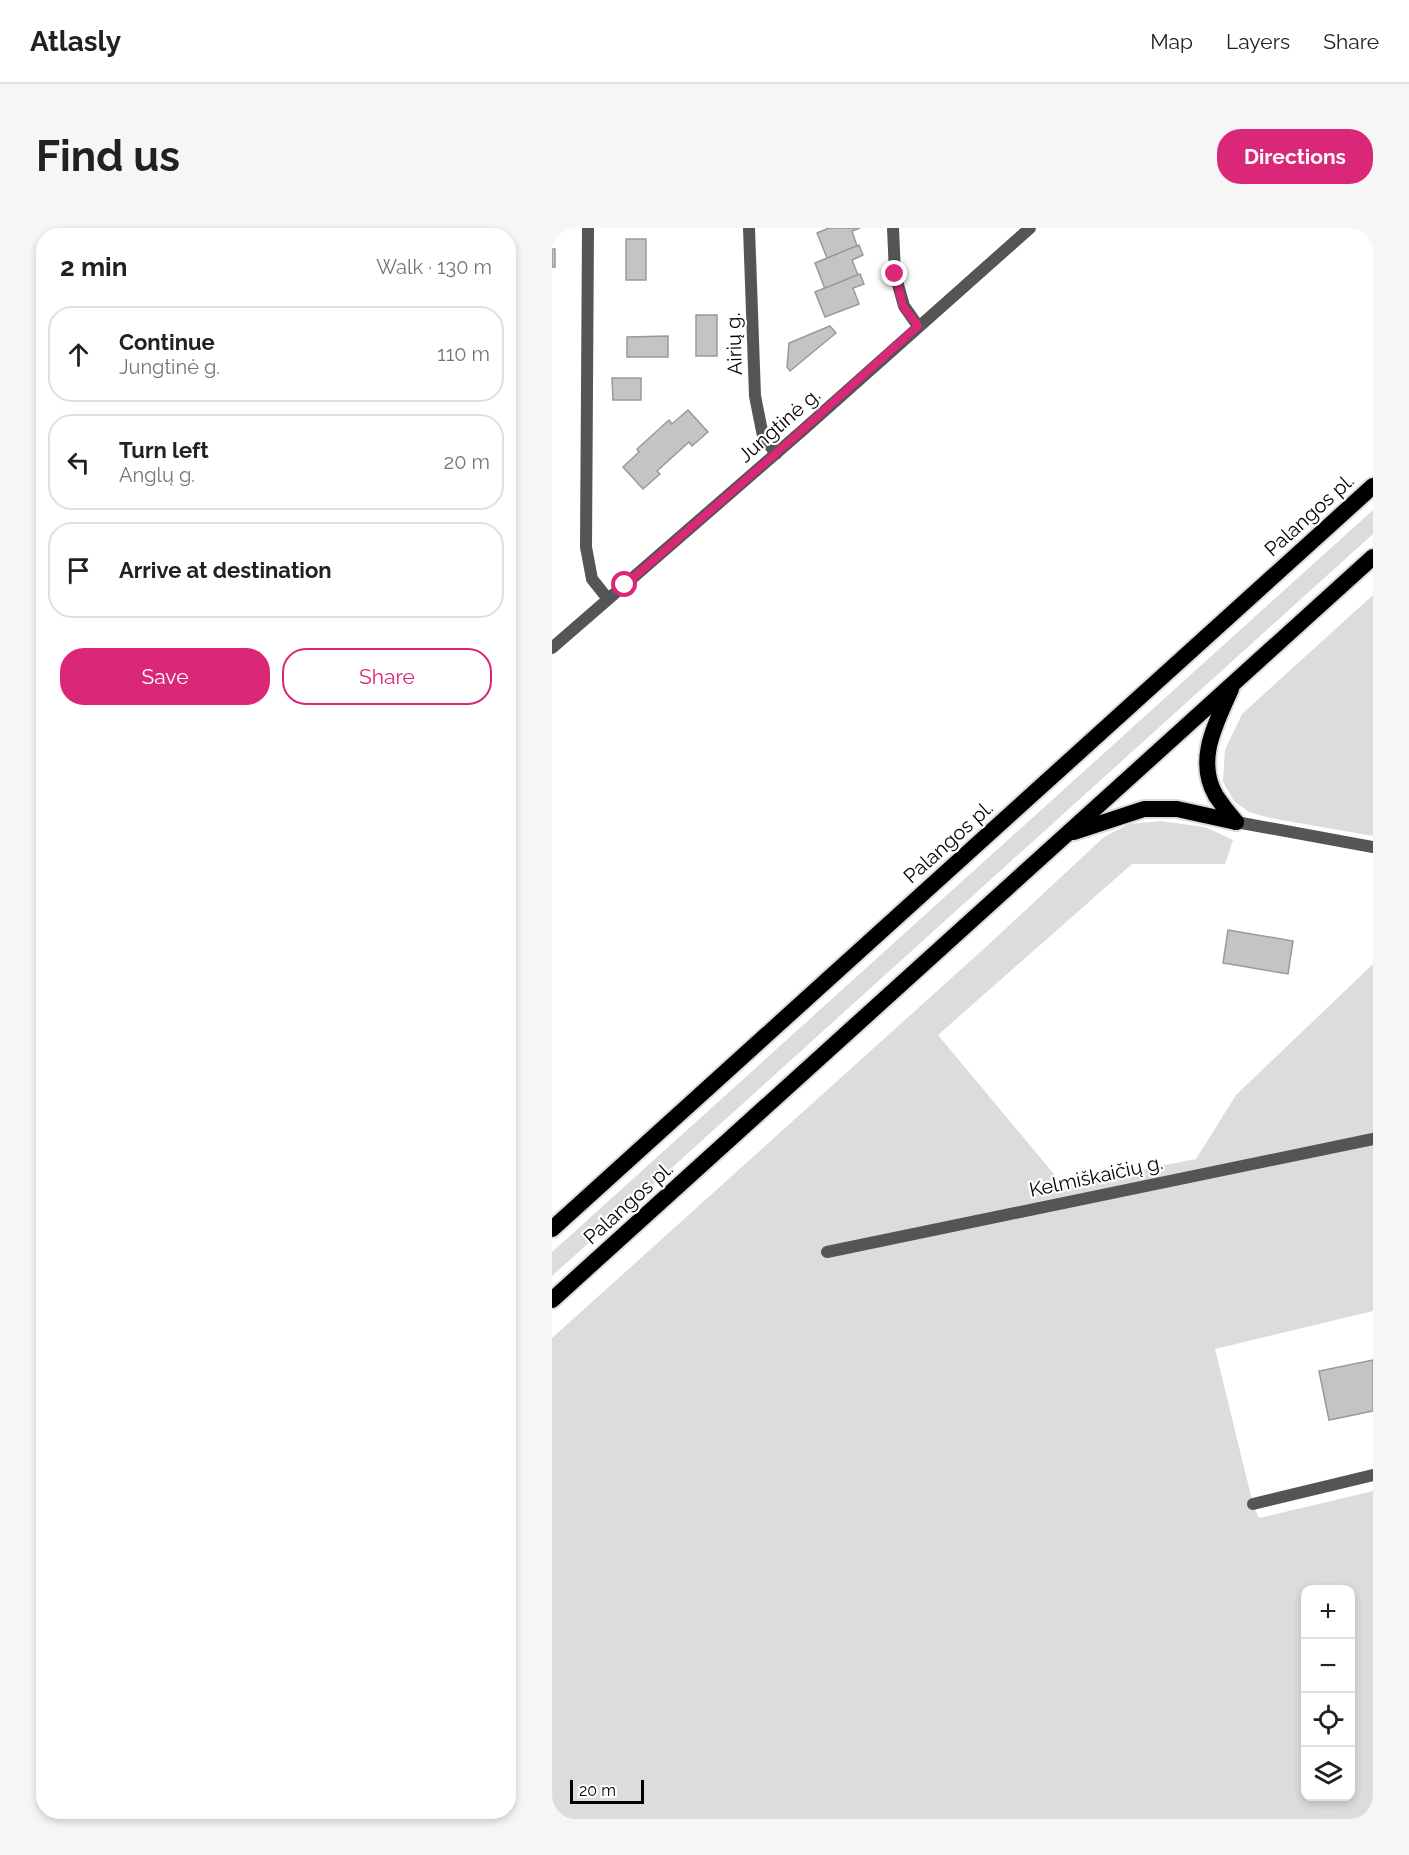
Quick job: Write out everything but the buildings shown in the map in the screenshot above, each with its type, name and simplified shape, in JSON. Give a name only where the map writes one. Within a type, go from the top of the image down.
[{"type":"highway","name":"Palangos pl.","points":[[552,1229],[1373,486]]},
{"type":"highway","name":"Palangos pl.","points":[[552,1300],[1373,557]]},
{"type":"highway","points":[[1234,684],[1210,737],[1206,765],[1215,795],[1236,822]]},
{"type":"highway","points":[[1067,834],[1144,809],[1177,809],[1236,822]]},
{"type":"street","points":[[588,228],[586,547],[592,579],[608,599]]},
{"type":"street","name":"Airių g.","points":[[749,228],[756,396],[763,436],[776,454]]},
{"type":"street","points":[[893,228],[895,274],[903,306],[918,326]]},
{"type":"street","name":"Jungtinė g.","points":[[552,648],[776,454],[1030,228]]},
{"type":"street","points":[[1236,822],[1373,848]]},
{"type":"street","name":"Kelmiškaičių g.","points":[[827,1252],[1373,1139]]},
{"type":"street","points":[[1253,1504],[1373,1475]]},
{"type":"shaded area","points":[[1373,510],[1373,534],[552,1276],[552,1252]]},
{"type":"shaded area","points":[[1373,595],[1373,836],[1270,818],[1249,812],[1234,801],[1223,782],[1225,750],[1242,714]]},
{"type":"shaded area","points":[[1160,821],[1205,827],[1233,840],[1225,864],[1132,864],[938,1035],[1063,1185],[1196,1159],[1236,1095],[1373,964],[1373,1311],[1215,1349],[1253,1504],[1259,1518],[1373,1491],[1373,1819],[552,1819],[552,1338],[987,946],[1104,837],[1129,824]]},
{"type":"route","points":[[625,585],[918,326],[903,306],[895,274]]}]
